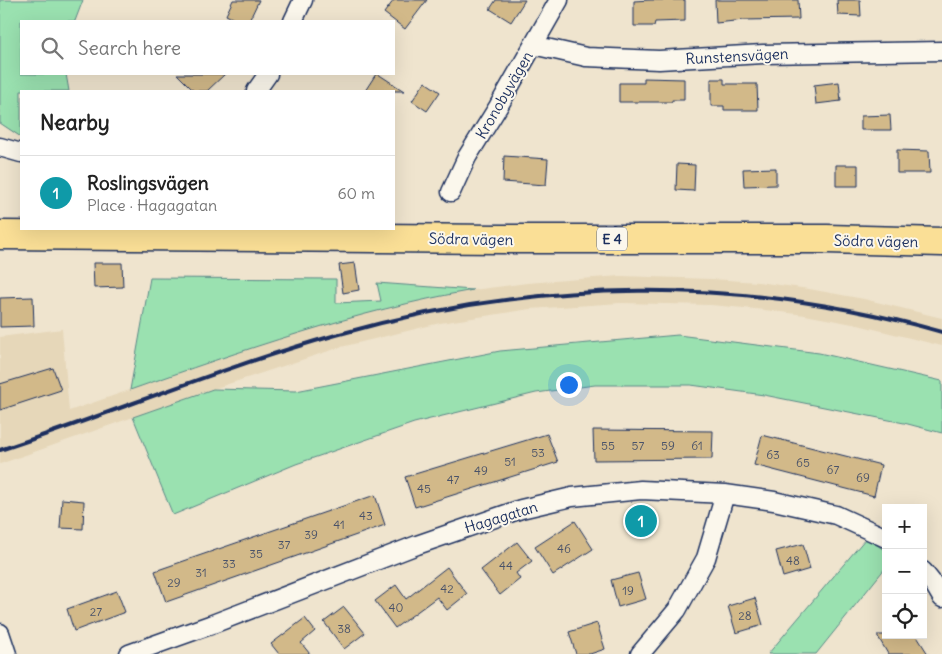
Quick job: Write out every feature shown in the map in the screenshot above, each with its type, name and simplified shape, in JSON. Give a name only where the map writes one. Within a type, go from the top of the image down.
[{"type":"highway","name":"Södra vägen","points":[[0,235],[502,240],[818,239],[942,242]]},
{"type":"street","points":[[293,20],[303,0]]},
{"type":"street","name":"Kronobyvägen","points":[[451,192],[467,157],[559,0]]},
{"type":"street","name":"Runstensvägen","points":[[533,44],[586,57],[659,60],[763,54],[942,51]]},
{"type":"street","points":[[257,90],[267,75]]},
{"type":"street","points":[[0,147],[20,153]]},
{"type":"street","name":"Hagagatan","points":[[129,654],[210,625],[417,545],[521,509],[572,497],[641,490],[725,494],[774,501],[836,515],[882,536]]},
{"type":"street","points":[[640,654],[677,610],[706,558],[725,494]]},
{"type":"street","points":[[927,577],[942,598]]},
{"type":"street","points":[[0,633],[7,654]]},
{"type":"shaded area","points":[[620,276],[758,282],[864,299],[942,318],[942,346],[858,325],[805,315],[711,305],[620,303],[530,309],[440,323],[341,347],[213,389],[0,464],[0,337],[62,329],[69,411],[334,321],[473,290],[527,283]]},
{"type":"green space","points":[[0,0],[83,0],[75,20],[20,20],[20,75],[66,75],[69,90],[20,90],[20,136],[0,123]]},
{"type":"green space","points":[[150,278],[336,279],[336,303],[381,301],[377,283],[473,290],[342,320],[257,346],[130,390]]},
{"type":"green space","points":[[678,335],[819,353],[942,381],[942,433],[904,423],[764,395],[691,385],[595,385],[536,393],[414,423],[296,464],[173,515],[133,417],[213,389],[296,391],[500,351]]},
{"type":"green space","points":[[866,538],[882,548],[882,572],[816,654],[768,654]]},
{"type":"building","points":[[233,0],[259,0],[249,20],[236,20],[226,15]]},
{"type":"building","points":[[394,0],[427,0],[405,29],[384,13]]},
{"type":"building","points":[[496,0],[525,0],[511,22],[490,9]]},
{"type":"building","points":[[685,0],[685,21],[655,22],[654,26],[634,26],[634,1]]},
{"type":"building","points":[[715,0],[798,0],[799,19],[744,20],[716,23]]},
{"type":"building","points":[[837,0],[860,0],[861,16],[838,15]]},
{"type":"building","points":[[178,75],[224,75],[208,90],[193,90]]},
{"type":"building","points":[[375,75],[380,75],[404,91],[395,90],[366,90]]},
{"type":"building","points":[[644,78],[684,79],[684,100],[672,100],[672,102],[619,102],[619,83],[644,83]]},
{"type":"building","points":[[711,79],[724,79],[724,84],[757,84],[758,110],[724,110],[724,106],[711,106]]},
{"type":"building","points":[[425,82],[440,92],[427,111],[412,101]]},
{"type":"building","points":[[839,82],[841,101],[816,104],[814,85]]},
{"type":"building","points":[[890,115],[891,130],[861,130],[861,116]]},
{"type":"building","points":[[897,150],[929,151],[930,173],[897,173]]},
{"type":"building","points":[[504,156],[548,159],[546,185],[503,182]]},
{"type":"building","points":[[677,164],[695,165],[694,191],[676,190]]},
{"type":"building","points":[[836,165],[858,165],[858,186],[836,186]]},
{"type":"building","points":[[776,168],[776,185],[744,186],[743,169]]},
{"type":"building","points":[[93,263],[122,263],[123,287],[94,288]]},
{"type":"building","points":[[355,263],[359,290],[343,293],[339,265]]},
{"type":"building","points":[[33,297],[34,326],[0,327],[0,298]]},
{"type":"building","points":[[53,368],[61,390],[0,410],[0,384]]},
{"type":"building","points":[[593,430],[713,431],[712,459],[594,460]]},
{"type":"building","points":[[547,434],[558,462],[415,507],[405,477]]},
{"type":"building","points":[[762,435],[881,465],[874,496],[754,465]]},
{"type":"building","points":[[375,495],[385,525],[166,602],[155,571]]},
{"type":"building","points":[[62,499],[84,501],[83,529],[60,528]]},
{"type":"building","points":[[575,521],[593,549],[553,575],[535,547]]},
{"type":"building","points":[[517,542],[532,561],[516,573],[520,579],[500,595],[481,570]]},
{"type":"building","points":[[803,544],[810,569],[783,577],[776,551]]},
{"type":"building","points":[[447,567],[467,594],[447,610],[437,597],[395,628],[375,601],[396,585],[406,599]]},
{"type":"building","points":[[638,573],[646,599],[618,607],[611,580]]},
{"type":"building","points":[[117,591],[125,612],[74,631],[67,609]]},
{"type":"building","points":[[755,598],[763,625],[736,633],[728,606]]},
{"type":"building","points":[[344,607],[365,633],[344,649],[324,622]]},
{"type":"building","points":[[305,618],[315,631],[301,643],[310,654],[279,654],[271,644]]},
{"type":"building","points":[[597,623],[605,649],[590,654],[576,654],[569,632]]},
{"type":"building","points":[[877,635],[882,635],[882,639],[919,639],[928,654],[888,654]]},
{"type":"railway","points":[[0,450],[251,361],[293,348],[411,316],[487,302],[563,294],[639,291],[715,293],[791,300],[867,313],[942,332]]},
{"type":"place","name":"Roslingsvägen","points":[[641,521]]}]
